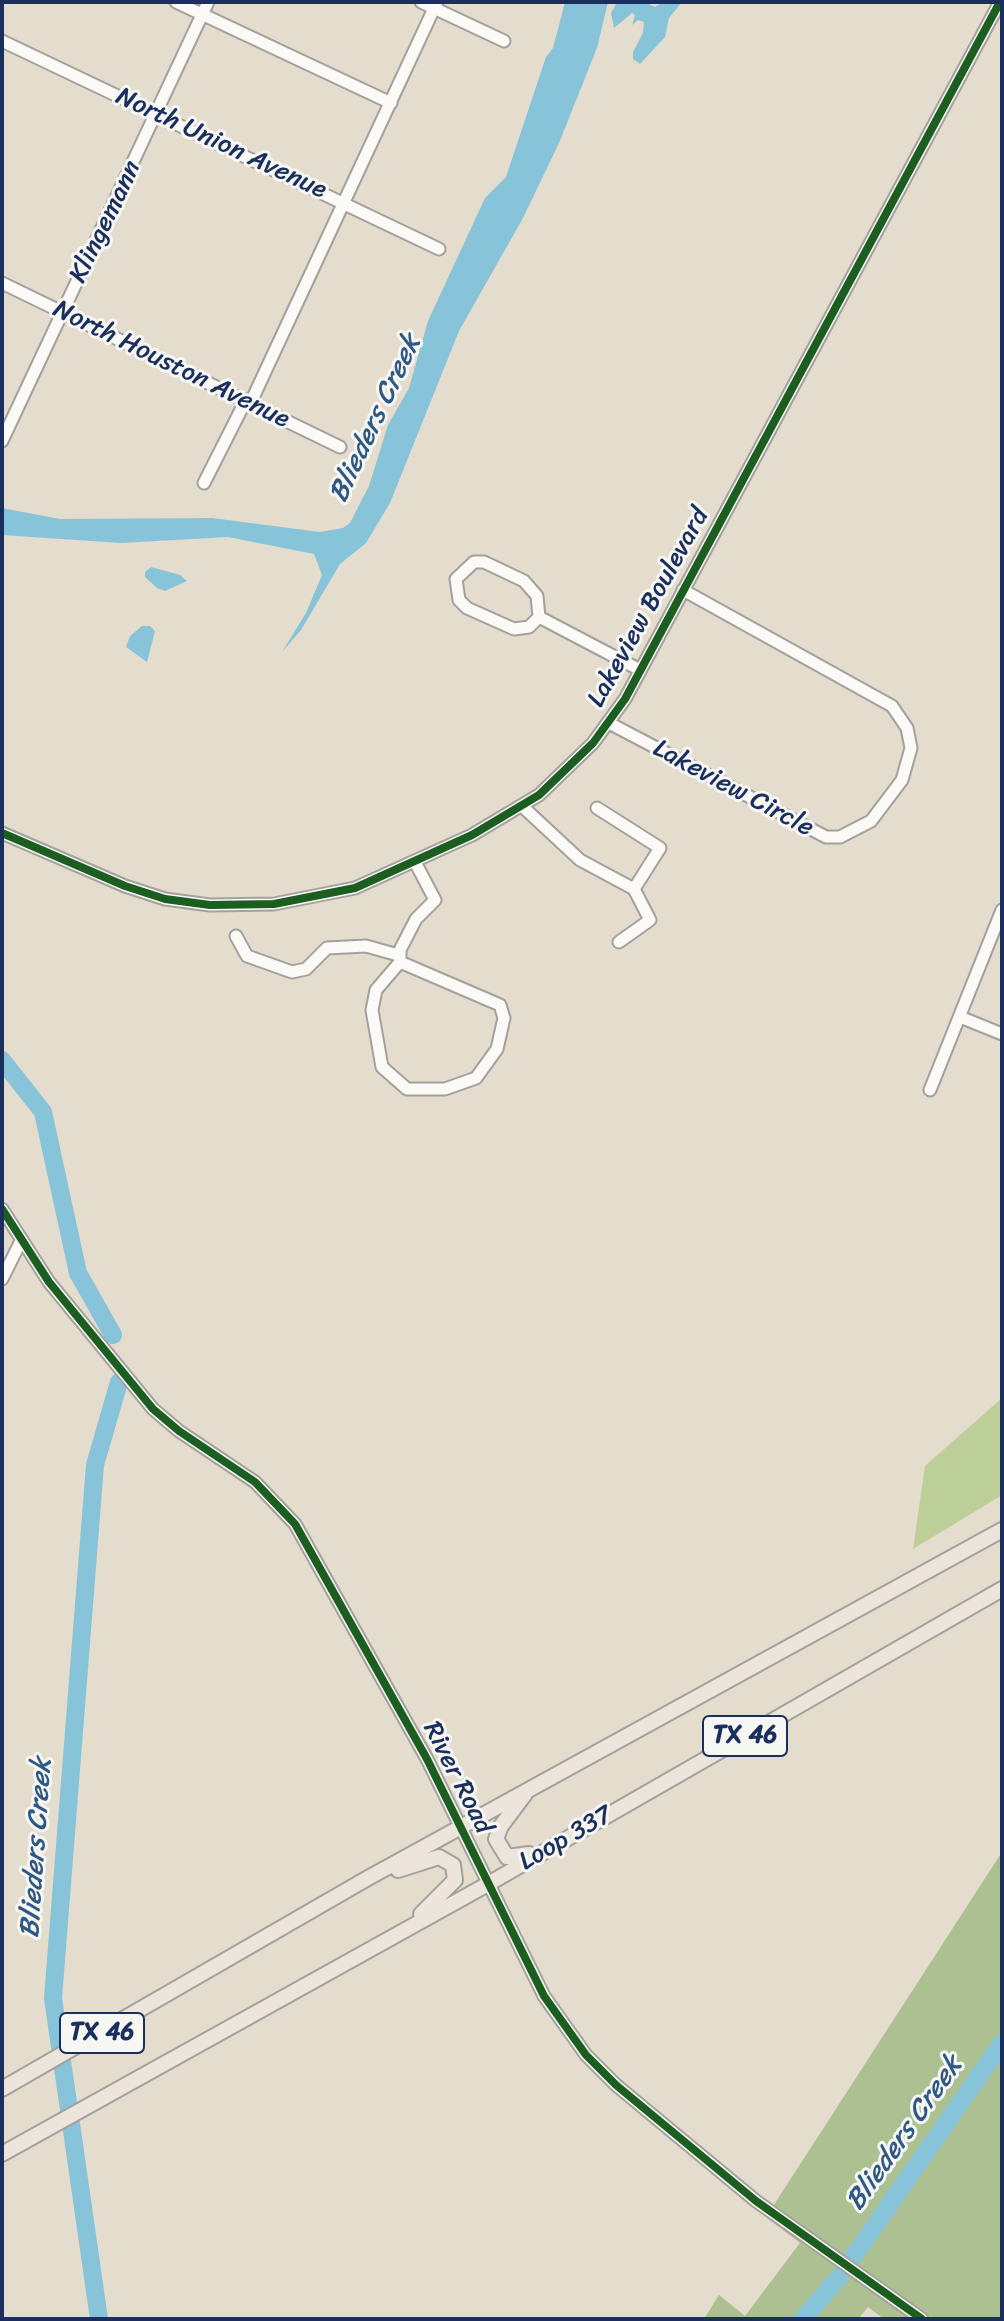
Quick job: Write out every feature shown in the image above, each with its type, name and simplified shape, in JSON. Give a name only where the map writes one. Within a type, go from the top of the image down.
[{"type":"main road","name":"TX 46","points":[[2,2089],[360,1883],[1002,1530]]},
{"type":"main road","name":"Loop 337","points":[[2,2155],[488,1884],[1002,1589]]},
{"type":"main road","points":[[530,1788],[497,1832],[497,1845],[507,1857],[514,1858],[547,1850]]},
{"type":"main road","points":[[360,1883],[427,1859],[439,1857],[453,1865],[455,1880],[450,1889],[401,1932]]},
{"type":"street","points":[[176,2],[391,103]]},
{"type":"street","name":"Klingemann","points":[[2,441],[208,2]]},
{"type":"street","points":[[421,2],[436,5],[504,41]]},
{"type":"street","name":"Lakeview Boulevard","points":[[2,833],[125,886],[165,899],[197,904],[252,906],[320,898],[355,888],[415,862],[523,807],[571,767],[609,723],[1000,2]]},
{"type":"street","points":[[204,483],[248,401],[436,5]]},
{"type":"street","name":"North Union Avenue","points":[[2,41],[439,249]]},
{"type":"street","name":"North Houston Avenue","points":[[2,283],[340,447]]},
{"type":"street","points":[[474,562],[484,562],[533,588],[539,617],[529,627],[514,629],[467,608],[459,600],[456,579],[474,562]]},
{"type":"street","name":"Lakeview Circle","points":[[609,723],[826,837],[840,837],[871,821],[902,780],[911,748],[907,728],[892,706],[683,590]]},
{"type":"street","points":[[539,617],[640,670]]},
{"type":"street","points":[[523,807],[580,860],[634,889],[650,920],[619,942]]},
{"type":"street","points":[[597,808],[660,848],[634,889]]},
{"type":"street","points":[[236,936],[247,956],[292,972],[306,969],[327,948],[366,946],[399,959],[500,1005],[504,1018],[497,1049],[476,1078],[445,1089],[407,1089],[382,1067],[372,1010],[376,990],[399,959],[416,919],[435,900],[415,862]]},
{"type":"street","points":[[930,1090],[1002,910]]},
{"type":"street","points":[[960,1017],[1002,1034]]},
{"type":"street","name":"River Road","points":[[2,1209],[49,1282],[153,1409],[179,1431],[255,1482],[295,1524],[420,1745],[544,1996],[600,2069],[756,2201],[922,2319]]},
{"type":"street","points":[[2,1279],[21,1241]]},
{"type":"green space","points":[[1002,1398],[1002,1495],[913,1549],[925,1466]]},
{"type":"green space","points":[[1002,1852],[1002,2319],[884,2319],[868,2307],[858,2319],[704,2319],[719,2295],[745,2316],[800,2243],[766,2217]]},
{"type":"water","points":[[565,2],[608,2],[597,48],[559,143],[523,218],[459,331],[390,503],[366,543],[340,564],[301,630],[282,652],[306,613],[322,575],[314,554],[228,537],[121,543],[2,535],[2,508],[60,519],[212,518],[320,532],[343,528],[350,523],[369,486],[388,425],[409,388],[428,321],[485,198],[506,177],[546,57],[553,48]]},
{"type":"water","points":[[617,2],[644,2],[655,7],[663,2],[682,2],[669,18],[665,37],[640,64],[633,59],[633,52],[643,33],[644,22],[638,20],[632,25],[635,15],[632,13],[614,28],[611,13]]},
{"type":"water","points":[[151,567],[180,575],[187,581],[165,591],[157,588],[145,577],[145,572]]},
{"type":"water","points":[[142,626],[150,626],[155,631],[147,662],[126,647],[130,636]]},
{"type":"waterway","name":"Blieders Creek","points":[[2,1060],[43,1112],[78,1273],[113,1335]]},
{"type":"waterway","name":"Blieders Creek","points":[[99,2319],[53,1998],[95,1465],[119,1382]]},
{"type":"waterway","name":"Blieders Creek","points":[[853,2257],[1002,2043]]},
{"type":"waterway","name":"Blieders Creek","points":[[803,2319],[839,2277]]},
{"type":"cycle path","points":[[2,833],[125,886],[165,899],[210,905],[274,904],[355,888],[472,835],[539,795],[593,743],[625,699],[1000,2]]},
{"type":"cycle path","points":[[2,1209],[49,1282],[153,1409],[179,1431],[255,1482],[295,1524],[427,1759],[544,1996],[586,2055],[616,2085],[756,2201],[922,2319]]}]
